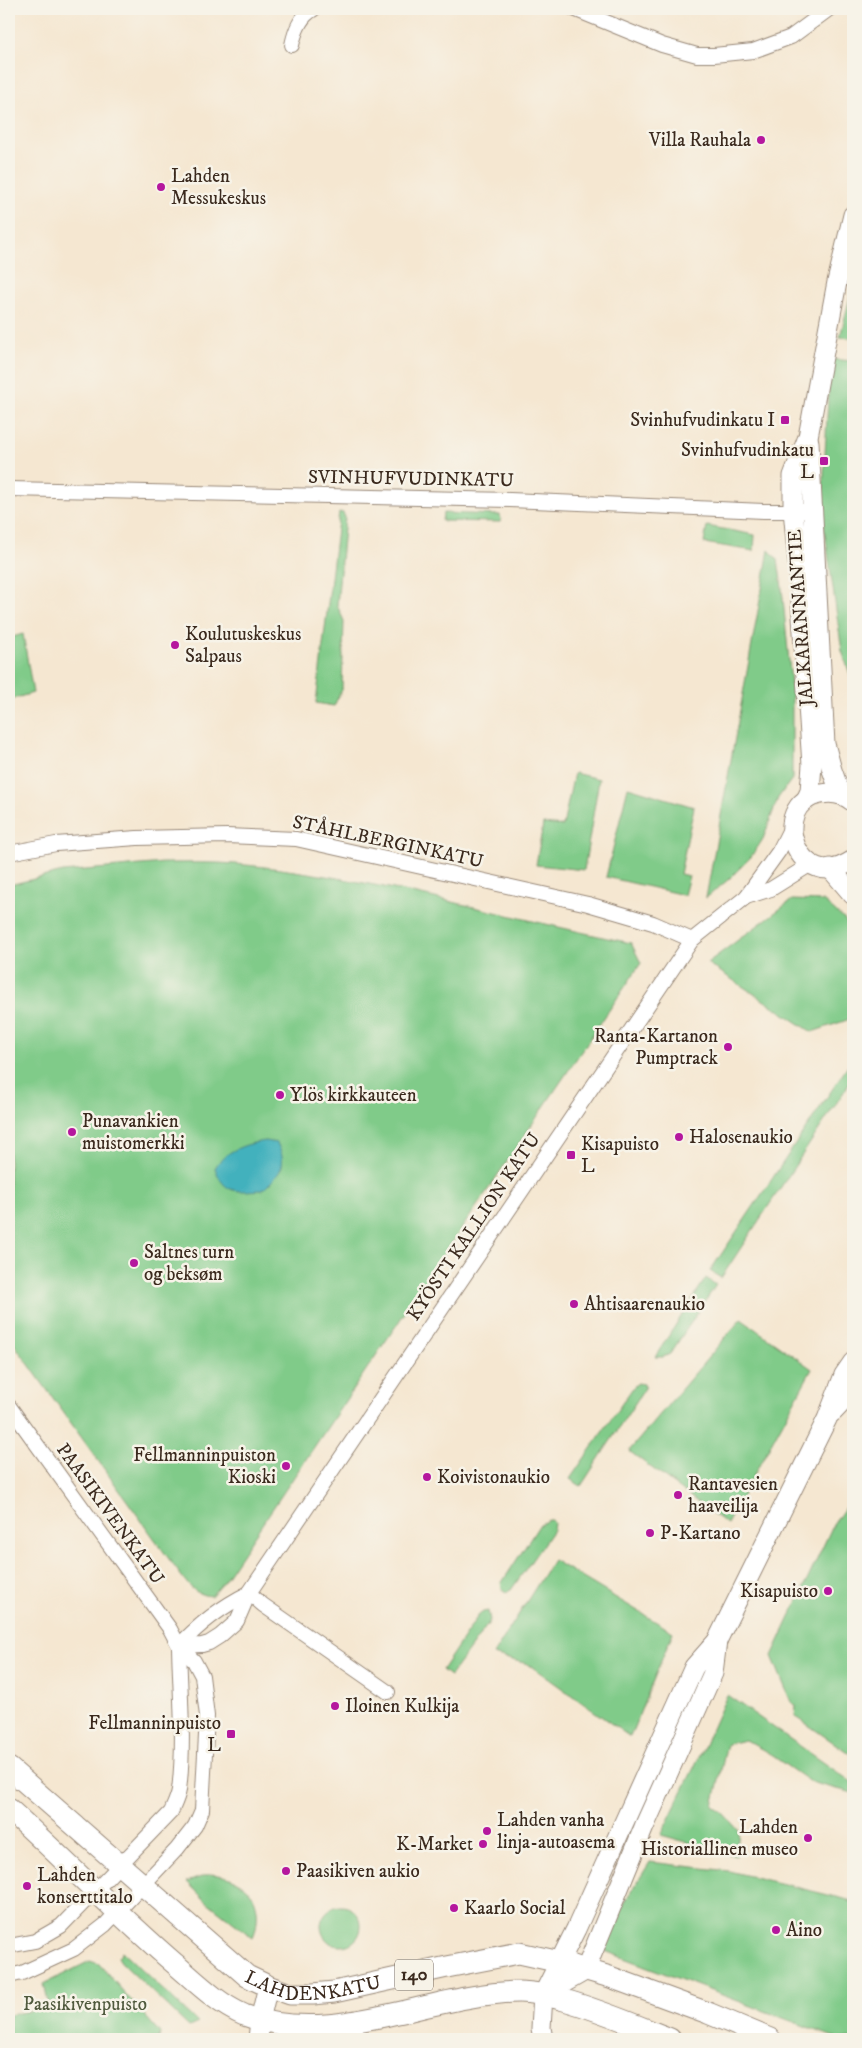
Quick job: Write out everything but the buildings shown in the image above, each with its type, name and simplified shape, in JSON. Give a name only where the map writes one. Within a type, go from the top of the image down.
[{"type":"main road","name":"JALKARANNANTIE","points":[[791,827],[796,812],[806,800],[810,791],[812,765],[793,510],[793,476],[808,437],[837,282],[853,215]]},
{"type":"main road","name":"JALKARANNANTIE","points":[[808,437],[825,744],[832,770],[847,798]]},
{"type":"main road","points":[[806,800],[817,795],[829,793],[847,798]]},
{"type":"main road","points":[[791,827],[796,849],[811,864],[830,868],[839,867],[853,860]]},
{"type":"main road","points":[[830,868],[853,895]]},
{"type":"main road","points":[[543,2039],[541,2028],[543,1995],[560,1962],[694,1667],[717,1641],[826,1419],[844,1375],[853,1362]]},
{"type":"main road","points":[[826,1419],[853,1391]]},
{"type":"main road","points":[[543,1995],[585,1971],[644,1827],[713,1673],[717,1641]]},
{"type":"main road","name":"140","points":[[9,1768],[119,1865]]},
{"type":"main road","points":[[9,1809],[117,1913]]},
{"type":"main road","name":"LAHDENKATU","points":[[119,1865],[247,1976],[290,1994],[334,1992],[447,1967],[520,1954],[560,1962],[610,1977],[708,2013],[770,2039]]},
{"type":"main road","name":"LAHDENKATU","points":[[117,1913],[183,1971],[259,2030],[288,2025],[323,2027],[353,2023],[467,1999],[520,1992],[543,1995],[596,2009],[670,2039]]},
{"type":"main road","points":[[259,2030],[268,1986]]},
{"type":"street","points":[[292,45],[296,27],[309,11],[314,9]]},
{"type":"street","points":[[574,9],[662,45],[697,55],[753,51],[791,37],[828,9]]},
{"type":"street","name":"SVINHUFVUDINKATU","points":[[9,489],[510,500],[813,511]]},
{"type":"street","name":"KYÖSTI KALLION KATU","points":[[179,1646],[209,1643],[237,1621],[249,1593],[692,940],[746,897],[776,856],[791,827]]},
{"type":"street","name":"STÅHLBERGINKATU","points":[[9,853],[56,844],[137,838],[227,836],[296,839],[588,904],[653,923],[692,940]]},
{"type":"street","name":"KYÖSTI KALLION KATU","points":[[746,897],[771,889],[811,864]]},
{"type":"street","name":"PAASIKIVENKATU","points":[[9,1406],[170,1629],[179,1646],[194,1661],[202,1676],[207,1716],[202,1810],[195,1826],[177,1849],[117,1913],[74,1949],[22,1973],[9,1976]]},
{"type":"street","points":[[249,1593],[271,1611],[388,1692]]},
{"type":"street","name":"KYÖSTI KALLION KATU","points":[[179,1646],[198,1626],[230,1602],[249,1593]]},
{"type":"street","name":"PAASIKIVENKATU","points":[[9,1946],[35,1941],[61,1926],[171,1812],[179,1792],[181,1727],[179,1646]]},
{"type":"green space","points":[[853,285],[853,338],[840,337]]},
{"type":"green space","points":[[830,359],[853,361],[853,683],[842,651],[822,512]]},
{"type":"green space","points":[[339,512],[343,513],[345,517],[337,605],[344,621],[342,689],[334,706],[316,703]]},
{"type":"green space","points":[[443,513],[500,515],[501,522],[442,521]]},
{"type":"green space","points":[[707,526],[755,535],[754,551],[704,543]]},
{"type":"green space","points":[[769,550],[778,560],[782,588],[792,693],[792,779],[778,798],[763,839],[751,857],[706,898]]},
{"type":"green space","points":[[23,634],[33,693],[9,700],[9,638]]},
{"type":"green space","points":[[574,773],[599,779],[584,870],[536,865],[543,824],[563,826]]},
{"type":"green space","points":[[628,787],[694,807],[680,874],[689,876],[684,895],[606,877]]},
{"type":"green space","points":[[163,863],[236,864],[286,870],[385,887],[631,943],[641,963],[223,1582],[211,1596],[194,1590],[186,1581],[9,1337],[9,885],[63,872]]},
{"type":"green space","points":[[792,900],[823,901],[845,920],[853,933],[853,1018],[812,1032],[707,963]]},
{"type":"green space","points":[[848,1066],[853,1070],[853,1078],[721,1278],[710,1271]]},
{"type":"green space","points":[[706,1278],[716,1285],[670,1354],[663,1357],[655,1357]]},
{"type":"green space","points":[[741,1319],[812,1369],[727,1524],[629,1451]]},
{"type":"green space","points":[[638,1383],[643,1384],[645,1388],[581,1486],[570,1479],[634,1386]]},
{"type":"green space","name":"Kisapuisto","points":[[853,1496],[853,1756],[795,1716],[796,1706],[791,1702],[772,1656],[833,1525]]},
{"type":"green space","points":[[552,1520],[554,1523],[553,1530],[511,1590],[506,1592],[501,1584],[540,1524]]},
{"type":"green space","points":[[553,1560],[673,1632],[630,1737],[528,1664],[493,1655]]},
{"type":"green space","points":[[488,1611],[490,1620],[488,1624],[450,1676],[442,1670],[478,1616]]},
{"type":"green space","points":[[727,1695],[853,1783],[853,1793],[810,1782],[767,1752],[745,1740],[727,1744],[713,1806],[724,1814],[739,1831],[736,1856],[661,1835]]},
{"type":"green space","points":[[650,1862],[729,1871],[853,1901],[853,2039],[839,2039],[605,1951],[611,1924]]},
{"type":"green space","points":[[210,1874],[235,1880],[251,1893],[257,1913],[253,1938],[206,1901],[187,1882]]},
{"type":"green space","points":[[337,1906],[345,1906],[352,1909],[358,1915],[361,1926],[358,1937],[352,1943],[345,1946],[337,1946],[330,1943],[324,1937],[321,1930],[321,1922],[324,1915],[330,1909]]},
{"type":"green space","points":[[122,1951],[198,2023],[189,2027],[121,1962],[118,1957]]},
{"type":"green space","name":"Paasikivenpuisto","points":[[90,1961],[99,1964],[160,2033],[159,2039],[9,2039],[9,2015],[49,2007],[44,1984]]},
{"type":"water","points":[[266,1141],[277,1143],[281,1151],[281,1169],[274,1179],[263,1190],[239,1191],[228,1188],[219,1177],[215,1168],[219,1162],[237,1149]]},
{"type":"place","name":"Villa Rauhala","points":[[761,140]]},
{"type":"place","name":"Lahden Messukeskus","points":[[161,187]]},
{"type":"place","name":"Svinhufvudinkatu I","points":[[785,420]]},
{"type":"place","name":"Svinhufvudinkatu L","points":[[824,461]]},
{"type":"place","name":"Koulutuskeskus Salpaus","points":[[175,645]]},
{"type":"place","name":"Ranta-Kartanon Pumptrack","points":[[728,1047]]},
{"type":"place","name":"Ylös kirkkauteen","points":[[280,1095]]},
{"type":"place","name":"Punavankien muistomerkki","points":[[72,1132]]},
{"type":"place","name":"Halosenaukio","points":[[679,1137]]},
{"type":"place","name":"Kisapuisto L","points":[[571,1155]]},
{"type":"place","name":"Saltnes turn og beksøm","points":[[134,1263]]},
{"type":"place","name":"Ahtisaarenaukio","points":[[574,1304]]},
{"type":"place","name":"Fellmanninpuiston Kioski","points":[[286,1466]]},
{"type":"place","name":"Koivistonaukio","points":[[427,1477]]},
{"type":"place","name":"Rantavesien haaveilija","points":[[678,1495]]},
{"type":"place","name":"P-Kartano","points":[[650,1533]]},
{"type":"place","name":"Kisapuisto","points":[[828,1591]]},
{"type":"place","name":"Iloinen Kulkija","points":[[335,1706]]},
{"type":"place","name":"Fellmanninpuisto L","points":[[231,1734]]},
{"type":"place","name":"Lahden vanha linja-autoasema","points":[[487,1831]]},
{"type":"place","name":"Lahden Historiallinen museo","points":[[808,1838]]},
{"type":"place","name":"K-Market","points":[[483,1844]]},
{"type":"place","name":"Paasikiven aukio","points":[[286,1871]]},
{"type":"place","name":"Lahden konserttitalo","points":[[27,1886]]},
{"type":"place","name":"Kaarlo Social","points":[[454,1908]]},
{"type":"place","name":"Aino","points":[[776,1930]]}]
